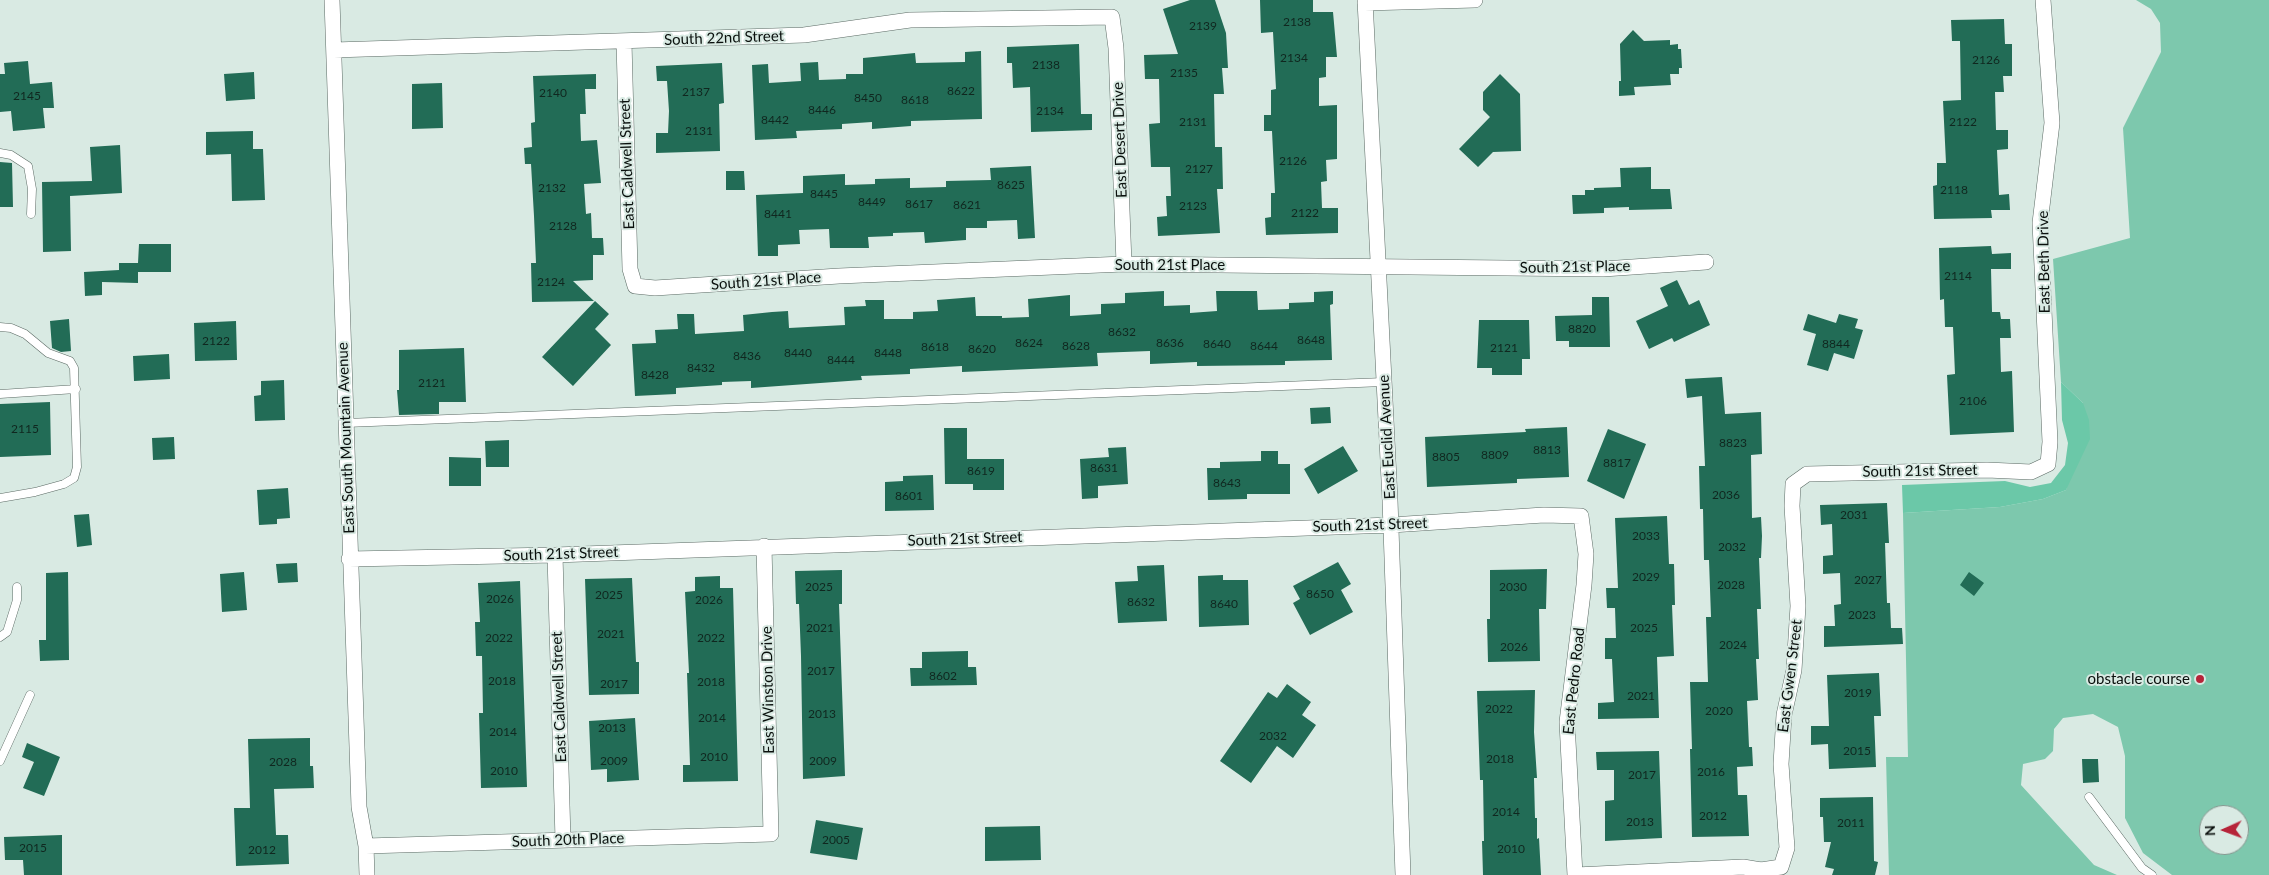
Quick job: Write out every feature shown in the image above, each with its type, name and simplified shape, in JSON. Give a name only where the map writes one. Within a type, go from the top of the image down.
[{"type":"street","name":"East South Mountain Avenue","points":[[332,0],[349,559],[359,807],[366,846],[367,875]]},
{"type":"street","points":[[1365,1],[1475,0]]},
{"type":"street","name":"East Beth Drive","points":[[2043,0],[2052,123],[2040,223],[2050,442],[2048,464]]},
{"type":"street","name":"East Euclid Avenue","points":[[1365,1],[1384,382],[1402,875]]},
{"type":"street","name":"South 22nd Street","points":[[334,50],[804,35],[910,20],[1112,17]]},
{"type":"street","name":"East Desert Drive","points":[[1112,17],[1116,48],[1124,264]]},
{"type":"street","name":"East Caldwell Street","points":[[624,42],[630,269],[635,286]]},
{"type":"street","name":"South 21st Place","points":[[635,286],[655,288],[839,276],[1124,264],[1604,269],[1706,262]]},
{"type":"street","name":"South 21st Street","points":[[1793,484],[1807,474],[1987,470],[2031,472],[2048,464]]},
{"type":"street","name":"East Gwen Street","points":[[1575,875],[1743,867],[1761,870],[1780,867],[1787,848],[1781,764],[1784,715],[1794,670],[1798,606],[1792,506],[1793,484]]},
{"type":"street","name":"South 21st Street","points":[[349,559],[555,555],[1390,524],[1544,515],[1581,516]]},
{"type":"street","name":"East Pedro Road","points":[[1575,875],[1567,722],[1584,585],[1586,554],[1581,516]]},
{"type":"street","name":"East Winston Drive","points":[[764,546],[771,834]]},
{"type":"street","name":"East Caldwell Street","points":[[555,555],[563,840]]},
{"type":"street","name":"South 20th Place","points":[[366,846],[771,834]]},
{"type":"lane","points":[[0,153],[11,155],[28,166],[32,189],[31,214]]},
{"type":"lane","points":[[0,327],[11,328],[25,334],[48,353],[70,361],[74,368],[77,467],[74,478],[64,484],[35,492],[0,498]]},
{"type":"lane","points":[[346,424],[1384,382]]},
{"type":"lane","points":[[0,394],[76,389]]},
{"type":"lane","points":[[0,637],[7,632],[17,600],[17,587]]},
{"type":"lane","points":[[1,758],[30,695]]},
{"type":"lane","points":[[2089,797],[2142,868],[2152,875]]},
{"type":"green space","points":[[2136,0],[2269,0],[2269,875],[2172,875],[2143,853],[2125,818],[2125,756],[2118,727],[2093,714],[2063,718],[2054,729],[2053,751],[2045,759],[2023,764],[2021,785],[2094,865],[2117,875],[1889,875],[1886,757],[1908,757],[1903,513],[2000,507],[2043,499],[2066,490],[2083,403],[2061,382],[2053,259],[2130,238],[2123,128],[2161,52],[2160,23],[2151,9]]},
{"type":"green space","points":[[2061,382],[2083,403],[2089,420],[2090,439],[2066,490],[2043,499],[2000,507],[1903,513],[1902,485],[2005,481],[2030,487],[2051,483],[2065,465],[2068,443],[2062,420]]},
{"type":"building","points":[[1190,0],[1215,0],[1226,33],[1228,68],[1222,68],[1224,94],[1214,94],[1215,147],[1222,147],[1223,189],[1217,189],[1220,233],[1158,236],[1157,217],[1167,216],[1166,196],[1171,196],[1170,167],[1151,167],[1149,124],[1160,123],[1159,79],[1145,79],[1144,55],[1178,54],[1163,9]]},
{"type":"building","points":[[1260,0],[1313,0],[1313,12],[1333,12],[1337,57],[1326,57],[1326,77],[1319,78],[1319,106],[1337,105],[1337,159],[1326,160],[1327,181],[1321,182],[1322,208],[1338,208],[1338,233],[1266,235],[1265,218],[1271,217],[1271,193],[1275,193],[1272,131],[1264,131],[1264,115],[1271,115],[1271,90],[1276,89],[1273,32],[1261,33]]},
{"type":"building","points":[[2004,19],[2005,44],[2012,44],[2012,76],[2003,76],[2004,92],[1995,92],[1996,130],[2008,130],[2008,149],[1997,150],[1999,195],[2009,194],[2010,210],[1991,210],[1992,218],[1934,219],[1933,186],[1937,185],[1937,163],[1946,163],[1943,101],[1961,100],[1960,41],[1952,41],[1951,20]]},
{"type":"building","points":[[1633,30],[1644,41],[1670,40],[1670,45],[1678,44],[1678,49],[1681,49],[1682,68],[1679,68],[1679,74],[1670,74],[1671,85],[1634,87],[1635,95],[1619,96],[1619,81],[1621,81],[1620,44]]},
{"type":"building","points":[[1079,44],[1081,114],[1092,114],[1092,130],[1031,132],[1030,87],[1013,88],[1012,63],[1007,63],[1007,47]]},
{"type":"building","points":[[981,51],[982,119],[911,121],[911,126],[872,129],[872,122],[842,124],[842,129],[796,131],[797,138],[755,140],[752,65],[768,64],[769,83],[801,81],[800,63],[818,62],[819,80],[846,79],[846,74],[863,74],[863,58],[915,53],[916,63],[965,62],[965,52]]},
{"type":"building","points":[[28,61],[30,84],[52,82],[54,108],[43,108],[45,128],[13,131],[11,111],[0,112],[0,74],[5,74],[4,63]]},
{"type":"building","points":[[722,63],[724,103],[719,104],[720,151],[656,153],[656,133],[668,133],[669,111],[667,81],[657,81],[656,66]]},
{"type":"building","points":[[254,72],[255,99],[226,101],[224,74]]},
{"type":"building","points":[[596,74],[596,89],[585,89],[586,114],[580,114],[581,141],[597,140],[601,183],[584,184],[586,214],[591,213],[592,238],[603,238],[604,255],[593,255],[593,280],[573,281],[594,301],[532,302],[531,263],[536,263],[534,216],[531,164],[525,164],[524,148],[532,147],[531,123],[535,122],[533,76]]},
{"type":"building","points":[[1500,74],[1520,94],[1521,151],[1493,152],[1478,167],[1459,149],[1490,117],[1483,110],[1483,92]]},
{"type":"building","points":[[442,83],[443,128],[412,129],[412,84]]},
{"type":"building","points":[[253,131],[253,149],[263,149],[265,200],[232,201],[231,154],[206,155],[206,132]]},
{"type":"building","points":[[120,145],[122,193],[70,196],[71,251],[43,252],[42,182],[92,181],[90,147]]},
{"type":"building","points":[[0,162],[12,163],[13,207],[0,207]]},
{"type":"building","points":[[1031,166],[1035,238],[1018,239],[1017,220],[987,221],[987,228],[966,228],[966,240],[925,243],[924,232],[893,233],[893,236],[868,237],[869,248],[830,248],[829,229],[799,230],[800,244],[778,245],[778,256],[758,256],[756,195],[803,193],[803,176],[845,174],[845,185],[875,184],[875,179],[910,178],[910,188],[946,187],[946,181],[991,180],[990,168]]},
{"type":"building","points":[[1651,167],[1651,189],[1670,189],[1672,209],[1629,210],[1629,207],[1604,208],[1604,213],[1573,214],[1572,195],[1585,195],[1585,190],[1594,190],[1594,188],[1621,187],[1620,168]]},
{"type":"building","points":[[726,171],[744,171],[745,190],[726,190]]},
{"type":"building","points":[[139,244],[171,244],[171,272],[138,272],[138,283],[102,282],[102,295],[85,296],[84,272],[119,270],[119,263],[138,263]]},
{"type":"building","points":[[1991,246],[1992,254],[2011,253],[2011,269],[1991,269],[1992,312],[2000,312],[2001,319],[2010,319],[2011,338],[2000,338],[2001,372],[2012,371],[2014,432],[1950,435],[1947,375],[1955,374],[1953,327],[1945,327],[1944,299],[1940,300],[1939,248]]},
{"type":"building","points":[[1677,280],[1689,305],[1699,300],[1710,325],[1674,342],[1672,338],[1649,349],[1636,321],[1668,306],[1660,288]]},
{"type":"building","points":[[1164,291],[1164,306],[1190,305],[1190,313],[1217,311],[1216,291],[1257,291],[1258,310],[1289,309],[1289,303],[1314,302],[1314,292],[1333,291],[1333,304],[1330,305],[1332,360],[1285,361],[1285,365],[1197,366],[1197,362],[1150,364],[1150,351],[1097,353],[1098,366],[962,372],[962,366],[910,369],[910,374],[861,376],[862,380],[751,388],[751,381],[722,382],[722,385],[676,388],[676,394],[635,396],[632,344],[656,343],[655,330],[678,329],[677,314],[694,314],[695,334],[744,331],[743,315],[788,311],[789,328],[845,325],[844,307],[866,306],[865,300],[884,300],[884,319],[913,319],[913,312],[938,311],[937,300],[975,297],[976,316],[1002,316],[1002,318],[1029,317],[1028,299],[1070,295],[1070,316],[1101,314],[1101,304],[1125,303],[1125,293]]},
{"type":"building","points":[[1592,297],[1609,297],[1610,347],[1569,347],[1569,341],[1556,341],[1555,316],[1592,315]]},
{"type":"building","points":[[595,301],[609,314],[595,329],[611,345],[573,386],[542,357]]},
{"type":"building","points":[[1808,314],[1836,323],[1839,314],[1858,319],[1855,328],[1863,330],[1854,359],[1834,353],[1828,371],[1807,365],[1816,334],[1803,330]]},
{"type":"building","points":[[69,319],[71,351],[61,352],[52,348],[50,321]]},
{"type":"building","points":[[1479,320],[1529,320],[1530,359],[1522,359],[1522,375],[1492,375],[1492,368],[1477,368]]},
{"type":"building","points":[[236,321],[237,360],[195,361],[194,323]]},
{"type":"building","points":[[464,348],[466,402],[439,402],[439,414],[399,415],[397,390],[399,390],[399,350]]},
{"type":"building","points":[[169,354],[170,379],[134,381],[133,356]]},
{"type":"building","points":[[1722,377],[1725,414],[1761,412],[1762,454],[1751,455],[1752,518],[1761,517],[1762,536],[1761,558],[1759,558],[1761,609],[1757,609],[1759,659],[1756,659],[1758,700],[1747,701],[1749,747],[1752,747],[1753,766],[1737,767],[1738,795],[1747,795],[1749,836],[1692,837],[1690,682],[1708,682],[1706,617],[1711,617],[1709,560],[1704,560],[1703,509],[1700,509],[1699,466],[1705,466],[1702,396],[1687,398],[1685,379]]},
{"type":"building","points":[[284,380],[285,420],[255,421],[254,396],[261,395],[261,381]]},
{"type":"building","points":[[50,402],[51,455],[0,457],[0,404]]},
{"type":"building","points":[[1330,407],[1331,423],[1311,424],[1310,408]]},
{"type":"building","points":[[1567,427],[1569,477],[1517,479],[1517,483],[1427,487],[1425,437],[1526,432],[1525,429]]},
{"type":"building","points":[[944,428],[967,428],[967,459],[1004,459],[1004,490],[973,490],[973,484],[945,484]]},
{"type":"building","points":[[1608,429],[1646,444],[1624,499],[1587,481]]},
{"type":"building","points":[[174,437],[175,459],[153,460],[152,438]]},
{"type":"building","points":[[509,440],[509,467],[486,467],[485,441]]},
{"type":"building","points":[[1343,446],[1358,471],[1318,494],[1304,469]]},
{"type":"building","points":[[1126,447],[1128,484],[1098,486],[1098,498],[1082,499],[1080,459],[1109,457],[1108,448]]},
{"type":"building","points":[[1261,451],[1278,451],[1278,464],[1290,464],[1290,494],[1247,494],[1247,499],[1208,500],[1207,468],[1220,468],[1220,462],[1261,461]]},
{"type":"building","points":[[449,457],[481,458],[481,486],[449,486]]},
{"type":"building","points":[[933,475],[934,510],[885,511],[885,482],[903,481],[903,476]]},
{"type":"building","points":[[288,488],[290,518],[277,519],[277,524],[259,525],[257,490]]},
{"type":"building","points":[[1887,503],[1889,543],[1885,543],[1887,603],[1890,603],[1891,628],[1902,628],[1903,644],[1824,647],[1824,626],[1835,626],[1834,605],[1841,604],[1840,573],[1823,574],[1823,556],[1833,555],[1832,524],[1821,525],[1820,505]]},
{"type":"building","points":[[89,514],[92,545],[77,547],[74,515]]},
{"type":"building","points":[[1667,516],[1669,564],[1674,564],[1675,605],[1672,605],[1674,656],[1657,657],[1659,718],[1598,719],[1598,703],[1614,702],[1612,659],[1605,659],[1605,638],[1616,638],[1615,608],[1607,608],[1606,588],[1618,588],[1615,518]]},
{"type":"building","points":[[1338,562],[1351,584],[1341,590],[1353,612],[1310,635],[1293,603],[1300,599],[1293,586]]},
{"type":"building","points":[[297,563],[298,582],[278,583],[276,564]]},
{"type":"building","points":[[1164,565],[1167,621],[1118,623],[1115,582],[1138,581],[1137,566]]},
{"type":"building","points":[[1547,569],[1546,609],[1539,609],[1540,661],[1488,662],[1487,619],[1490,619],[1490,570]]},
{"type":"building","points":[[842,570],[842,604],[839,604],[845,776],[803,779],[799,604],[796,604],[795,571]]},
{"type":"building","points":[[68,572],[69,660],[40,661],[39,640],[46,640],[46,573]]},
{"type":"building","points":[[244,572],[247,610],[222,612],[220,574]]},
{"type":"building","points":[[1969,572],[1984,583],[1974,596],[1960,585]]},
{"type":"building","points":[[1223,575],[1223,580],[1248,580],[1249,625],[1199,627],[1198,576]]},
{"type":"building","points":[[720,576],[720,588],[733,588],[738,781],[683,782],[683,765],[690,765],[687,673],[689,673],[685,592],[695,591],[695,577]]},
{"type":"building","points":[[632,578],[636,662],[639,662],[639,694],[589,695],[585,579]]},
{"type":"building","points":[[520,581],[527,787],[481,788],[479,713],[483,713],[482,656],[476,656],[475,622],[480,622],[478,583]]},
{"type":"building","points":[[968,651],[968,667],[976,667],[977,685],[911,686],[910,668],[922,668],[922,652]]},
{"type":"building","points":[[1879,673],[1881,716],[1874,716],[1876,767],[1829,769],[1828,744],[1811,745],[1811,726],[1829,726],[1827,675]]},
{"type":"building","points":[[1287,684],[1311,702],[1302,715],[1316,725],[1293,758],[1277,746],[1251,783],[1220,761],[1268,692],[1277,698]]},
{"type":"building","points":[[1535,690],[1534,732],[1537,778],[1534,778],[1535,818],[1537,818],[1541,875],[1483,875],[1483,780],[1480,780],[1477,691]]},
{"type":"building","points":[[635,718],[639,780],[607,782],[607,769],[591,770],[589,721]]},
{"type":"building","points":[[310,738],[310,766],[313,766],[314,788],[274,789],[276,835],[288,835],[289,864],[236,866],[234,808],[250,808],[248,739]]},
{"type":"building","points":[[27,743],[60,757],[44,796],[23,788],[34,762],[22,757]]},
{"type":"building","points":[[1659,751],[1662,838],[1605,841],[1605,801],[1614,800],[1614,770],[1597,770],[1596,752]]},
{"type":"building","points":[[2082,759],[2098,759],[2099,782],[2083,783]]},
{"type":"building","points":[[1873,797],[1874,861],[1878,862],[1875,875],[1832,875],[1834,869],[1825,867],[1831,842],[1824,842],[1823,817],[1820,817],[1820,798]]},
{"type":"building","points":[[816,820],[863,828],[857,860],[810,853]]},
{"type":"building","points":[[1040,826],[1041,860],[985,861],[985,827]]},
{"type":"building","points":[[62,835],[62,875],[24,875],[23,860],[5,860],[4,837]]},
{"type":"place","name":"obstacle course","points":[[2200,679]]}]
